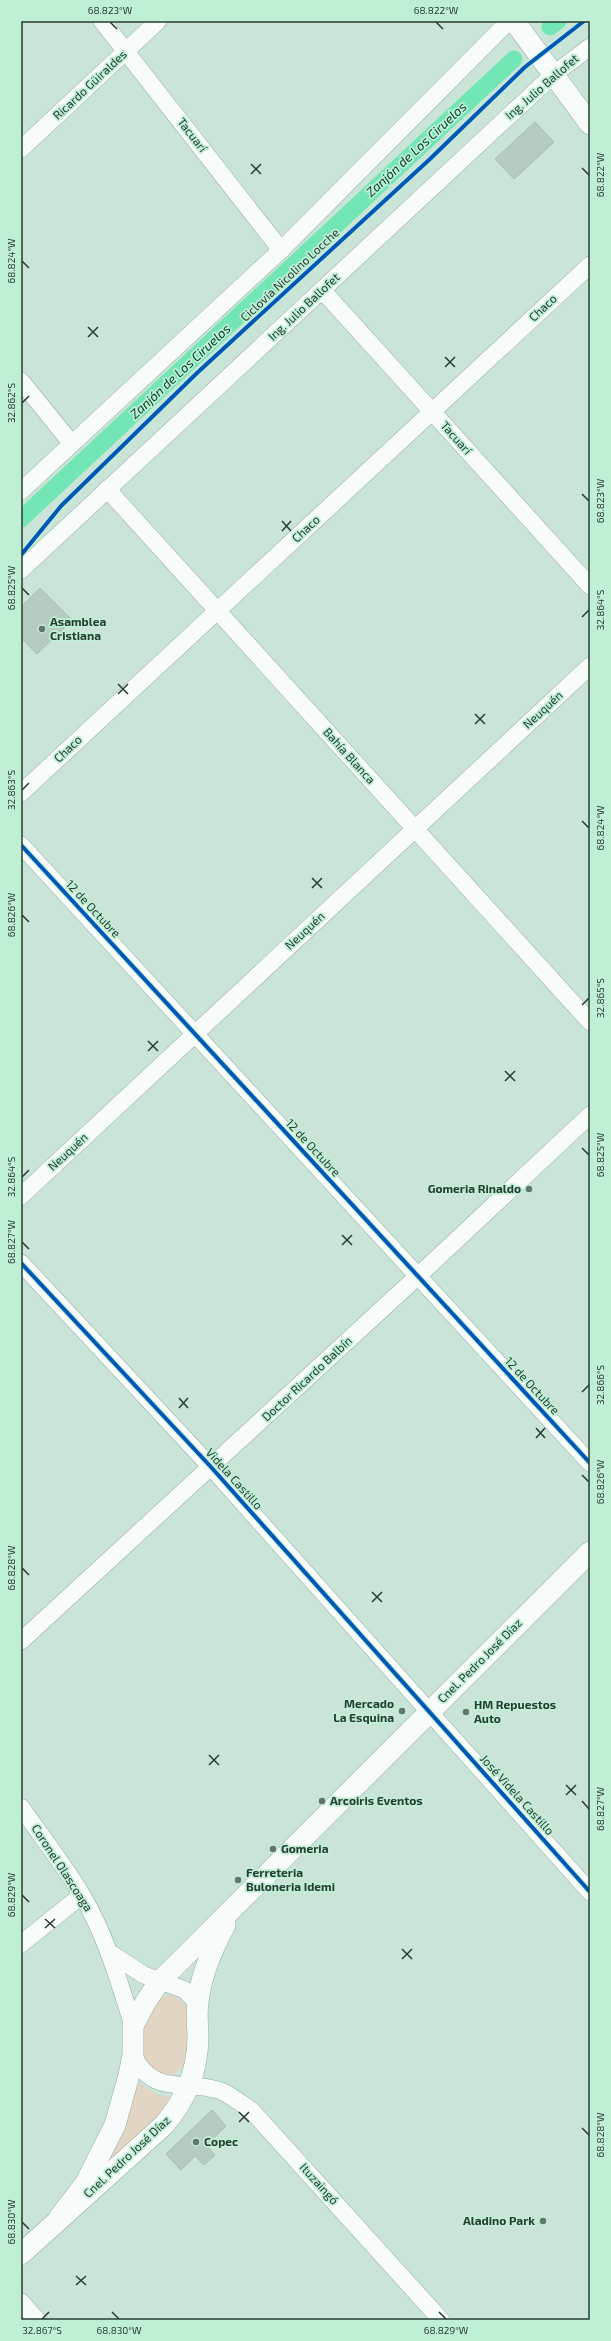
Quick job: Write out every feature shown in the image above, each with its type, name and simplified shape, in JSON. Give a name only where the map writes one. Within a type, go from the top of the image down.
[{"type":"main road","points":[[514,24],[551,69],[590,124]]},
{"type":"main road","name":"Cnel. Pedro José Díaz","points":[[59,2218],[85,2184],[115,2126],[125,2093],[133,2055],[133,2026],[145,2003],[166,1984],[236,1907],[429,1711],[590,1552]]},
{"type":"main road","name":"Cnel. Pedro José Díaz","points":[[21,2254],[59,2218],[164,2125],[179,2107],[182,2086],[195,2066],[198,2004],[208,1962],[236,1907]]},
{"type":"street","name":"Tacuarí","points":[[102,21],[281,250]]},
{"type":"street","name":"Ricardo Güiraldes","points":[[21,149],[158,21]]},
{"type":"street","points":[[21,491],[281,250],[514,24]]},
{"type":"street","name":"Ing. Julio Ballofet","points":[[21,570],[322,290],[551,69],[590,46]]},
{"type":"street","name":"Chaco","points":[[21,792],[590,265]]},
{"type":"street","name":"Tacuarí","points":[[322,290],[590,586]]},
{"type":"street","points":[[21,381],[72,444]]},
{"type":"street","name":"Bahía Blanca","points":[[107,489],[590,1022]]},
{"type":"street","name":"Neuquén","points":[[21,1196],[590,666]]},
{"type":"street","name":"12 de Octubre","points":[[21,846],[590,1463]]},
{"type":"street","name":"Doctor Ricardo Balbín","points":[[21,1641],[418,1276],[590,1115]]},
{"type":"street","name":"Videla Castillo","points":[[21,1263],[211,1467],[429,1711]]},
{"type":"street","name":"José Videla Castillo","points":[[429,1711],[590,1892]]},
{"type":"street","name":"Coronel Olascoaga","points":[[21,1807],[82,1895],[110,1953],[133,2026]]},
{"type":"street","points":[[21,1944],[82,1895]]},
{"type":"street","name":"Coronel Olascoaga","points":[[110,1953],[129,1966],[166,1984]]},
{"type":"street","points":[[166,1984],[185,1990],[198,2004]]},
{"type":"street","points":[[133,2055],[141,2070],[153,2080],[182,2086]]},
{"type":"street","name":"Ituzaingó","points":[[182,2086],[220,2091],[252,2111],[441,2320]]},
{"type":"street","points":[[21,2302],[37,2320]]},
{"type":"shaded area","points":[[170,1995],[179,1999],[185,2006],[190,2025],[185,2064],[175,2074],[167,2076],[148,2066],[143,2058],[140,2048],[140,2037],[147,2014],[153,2005],[161,1998]]},
{"type":"shaded area","points":[[137,2081],[156,2094],[171,2098],[162,2114],[113,2166],[107,2161]]},
{"type":"building","points":[[535,122],[554,142],[514,179],[495,159]]},
{"type":"building","name":"Asamblea Cristiana","points":[[40,588],[72,620],[37,654],[21,638],[21,607]]},
{"type":"building","points":[[212,2110],[226,2126],[206,2145],[215,2155],[204,2165],[195,2156],[181,2170],[166,2154]]},
{"type":"waterway","name":"Zanjón de Los Ciruelos","points":[[550,27],[558,21]]},
{"type":"waterway","name":"Zanjón de Los Ciruelos","points":[[21,519],[514,59]]},
{"type":"cycle path","name":"Ciclovía Nicolino Locche","points":[[21,555],[61,506],[197,373],[430,159],[525,67],[584,21]]},
{"type":"cycle path","points":[[21,845],[590,1463]]},
{"type":"cycle path","points":[[21,1263],[211,1467],[590,1892]]},
{"type":"place","name":"Asamblea Cristiana","points":[[42,629]]},
{"type":"place","name":"Gomeria Rinaldo","points":[[529,1189]]},
{"type":"place","name":"Mercado La Esquina","points":[[402,1711]]},
{"type":"place","name":"HM Repuestos Auto","points":[[466,1712]]},
{"type":"place","name":"Arcoiris Eventos","points":[[322,1801]]},
{"type":"place","name":"Gomeria","points":[[273,1849]]},
{"type":"place","name":"Ferreteria Buloneria Idemi","points":[[238,1880]]},
{"type":"place","name":"Copec","points":[[196,2142]]},
{"type":"place","name":"Aladino Park","points":[[543,2221]]}]
